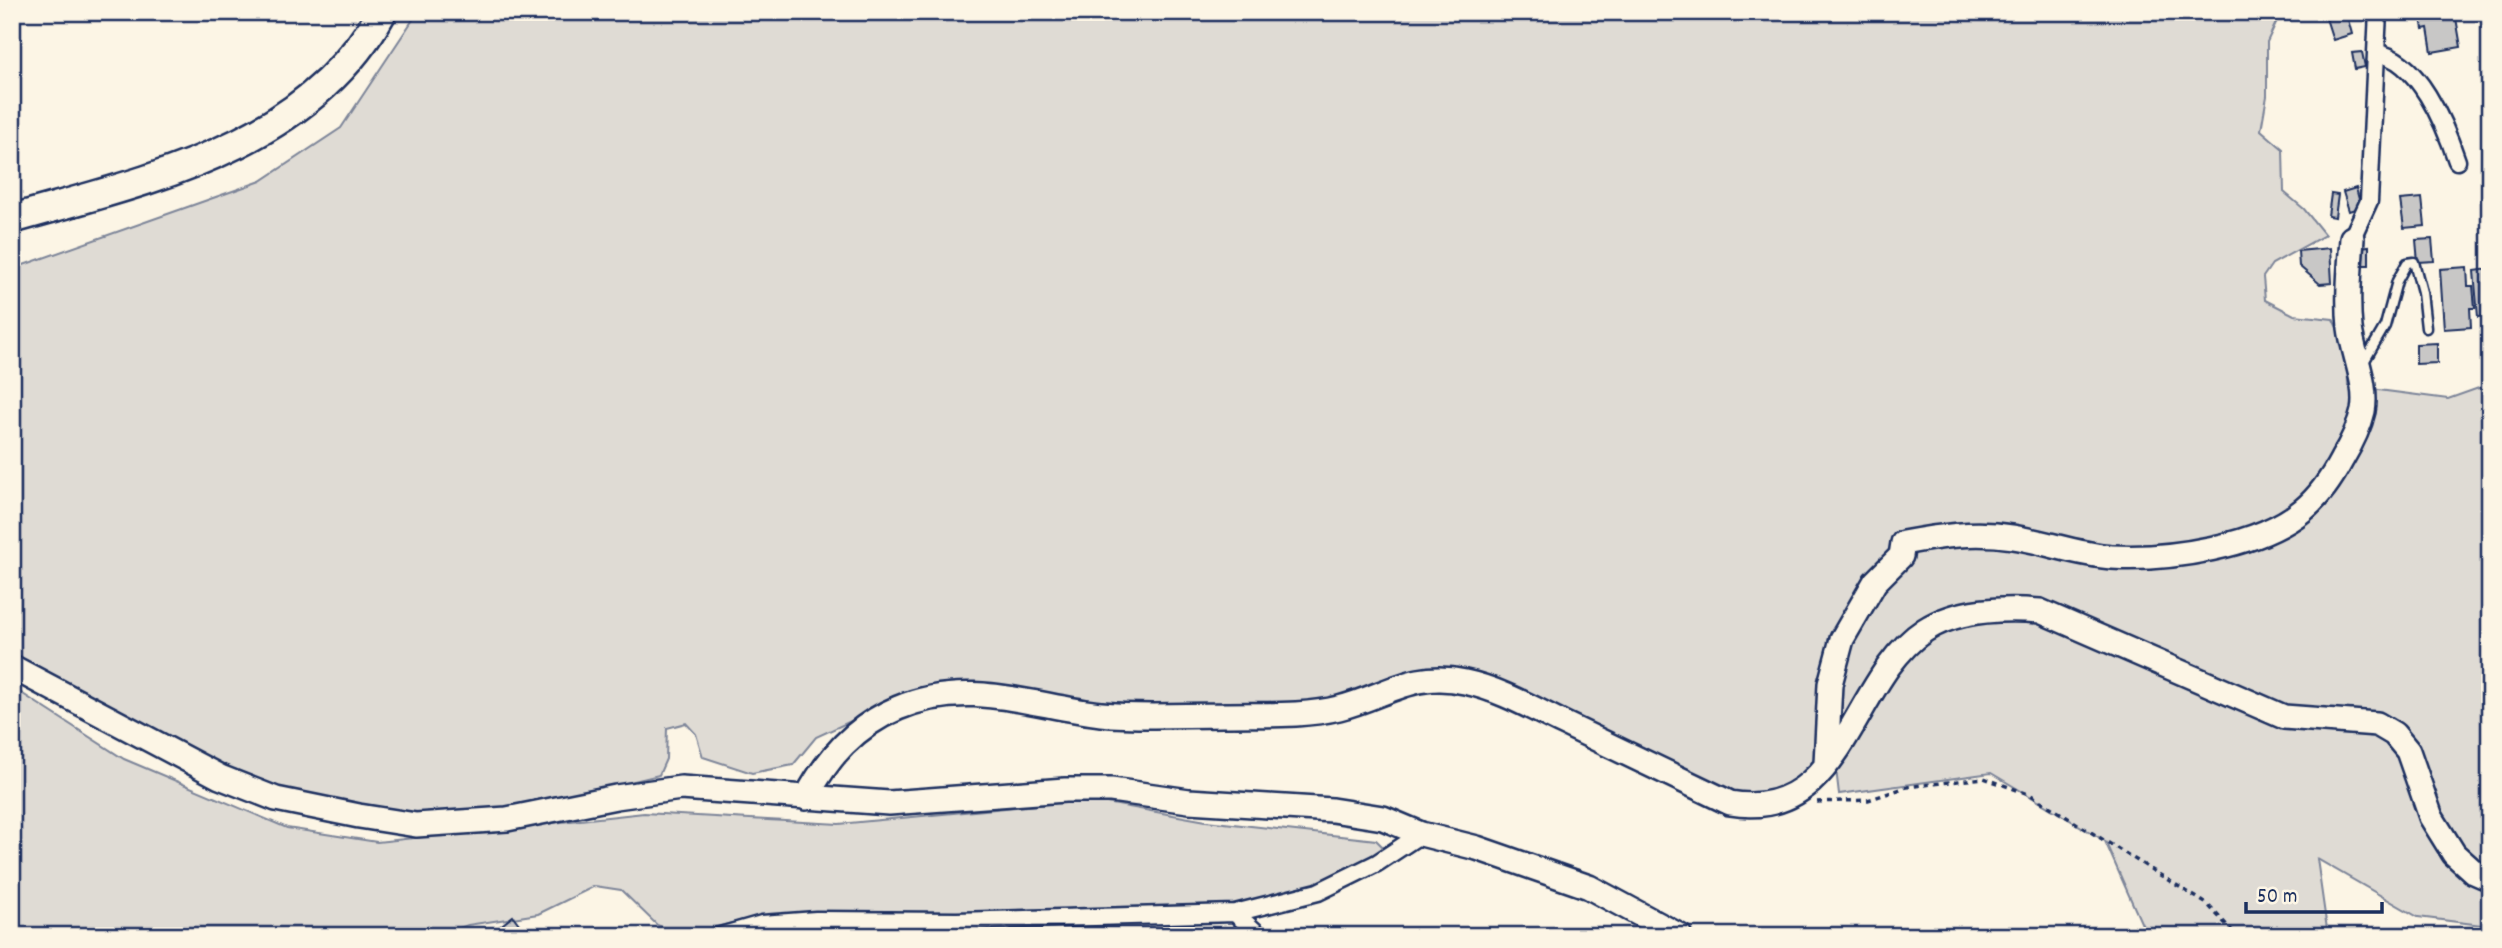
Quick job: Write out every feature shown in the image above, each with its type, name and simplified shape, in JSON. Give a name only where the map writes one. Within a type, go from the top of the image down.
[{"type":"highway","points":[[12,219],[159,177],[244,141],[296,110],[343,67],[382,12]]},
{"type":"street","points":[[1826,766],[1830,684],[1842,639],[1875,582],[1901,556],[1903,543],[1968,533],[2011,536],[2108,557],[2159,558],[2212,548],[2281,525],[2304,509],[2321,491],[2357,432],[2364,408],[2350,330],[2352,238],[2369,201],[2378,12]]},
{"type":"street","points":[[2376,53],[2395,57],[2425,93],[2439,112],[2457,161]]},
{"type":"street","points":[[806,798],[825,763],[856,733],[899,708],[937,698],[981,694],[1012,696],[1101,714],[1141,716],[1285,714],[1336,709],[1416,679],[1440,677],[1468,682],[1509,698],[1730,803],[1751,806],[1780,802],[1803,790],[1826,766],[1897,659],[1924,631],[1968,614],[2006,608],[2040,611],[2284,717],[2377,724],[2395,734],[2408,751],[2431,817],[2454,854],[2474,872],[2490,879]]},
{"type":"street","points":[[12,667],[220,777],[276,799],[370,818],[416,825],[507,819],[615,797],[681,788],[889,803],[1065,790],[1111,790],[1189,801],[1332,810],[1383,818],[1421,834],[1477,848],[1589,887],[1680,936]]},
{"type":"street","points":[[720,936],[762,924],[816,920],[957,921],[1235,914],[1318,892],[1377,863],[1421,834]]},
{"type":"street","points":[[1235,914],[1259,936]]},
{"type":"lane","points":[[2359,371],[2385,326],[2397,281],[2407,263],[2414,262],[2418,275],[2426,328]]},
{"type":"path","points":[[1780,802],[1868,800],[1907,786],[1983,778],[2031,795],[2207,904],[2237,936]]},
{"type":"shaded area","points":[[418,12],[2281,12],[2267,42],[2267,96],[2261,130],[2283,149],[2284,192],[2304,209],[2325,235],[2272,264],[2263,277],[2265,300],[2294,315],[2333,319],[2347,350],[2348,386],[2448,399],[2490,384],[2490,926],[2418,917],[2317,859],[2328,936],[2147,936],[2105,841],[1991,773],[1839,794],[1829,710],[1822,753],[1809,773],[1788,786],[1740,797],[1458,674],[1329,707],[1102,710],[1063,698],[879,708],[816,737],[793,765],[752,773],[703,757],[696,734],[686,723],[667,728],[666,759],[659,775],[556,800],[472,815],[379,813],[258,788],[12,660],[12,269],[261,181],[341,128]]},
{"type":"shaded area","points":[[12,687],[124,759],[287,828],[377,842],[644,813],[839,824],[1090,800],[1206,821],[1376,840],[1384,848],[1358,869],[1305,895],[1249,905],[1165,913],[765,915],[683,935],[657,925],[621,890],[595,886],[538,914],[468,925],[436,936],[12,936]]},
{"type":"building","points":[[2324,12],[2346,12],[2352,34],[2333,40]]},
{"type":"building","points":[[2420,12],[2455,12],[2461,47],[2432,52],[2428,28],[2423,29]]},
{"type":"building","points":[[2362,52],[2365,67],[2355,69],[2352,53]]},
{"type":"building","points":[[2490,147],[2490,189],[2488,189],[2482,148]]},
{"type":"building","points":[[2356,188],[2361,207],[2349,211],[2343,192]]},
{"type":"building","points":[[2331,194],[2338,195],[2335,217],[2328,216]]},
{"type":"building","points":[[2422,198],[2425,226],[2404,228],[2400,200]]},
{"type":"building","points":[[2432,239],[2434,261],[2418,262],[2416,240]]},
{"type":"building","points":[[2369,246],[2369,265],[2361,265],[2361,247]]},
{"type":"building","points":[[2330,248],[2332,283],[2320,284],[2299,266],[2298,251]]},
{"type":"building","points":[[2467,267],[2468,286],[2473,286],[2475,308],[2470,308],[2471,327],[2444,329],[2440,269]]},
{"type":"building","points":[[2490,269],[2490,316],[2478,317],[2474,271]]},
{"type":"building","points":[[2437,343],[2437,363],[2416,364],[2416,344]]},
{"type":"building","points":[[513,916],[528,936],[488,936]]}]
